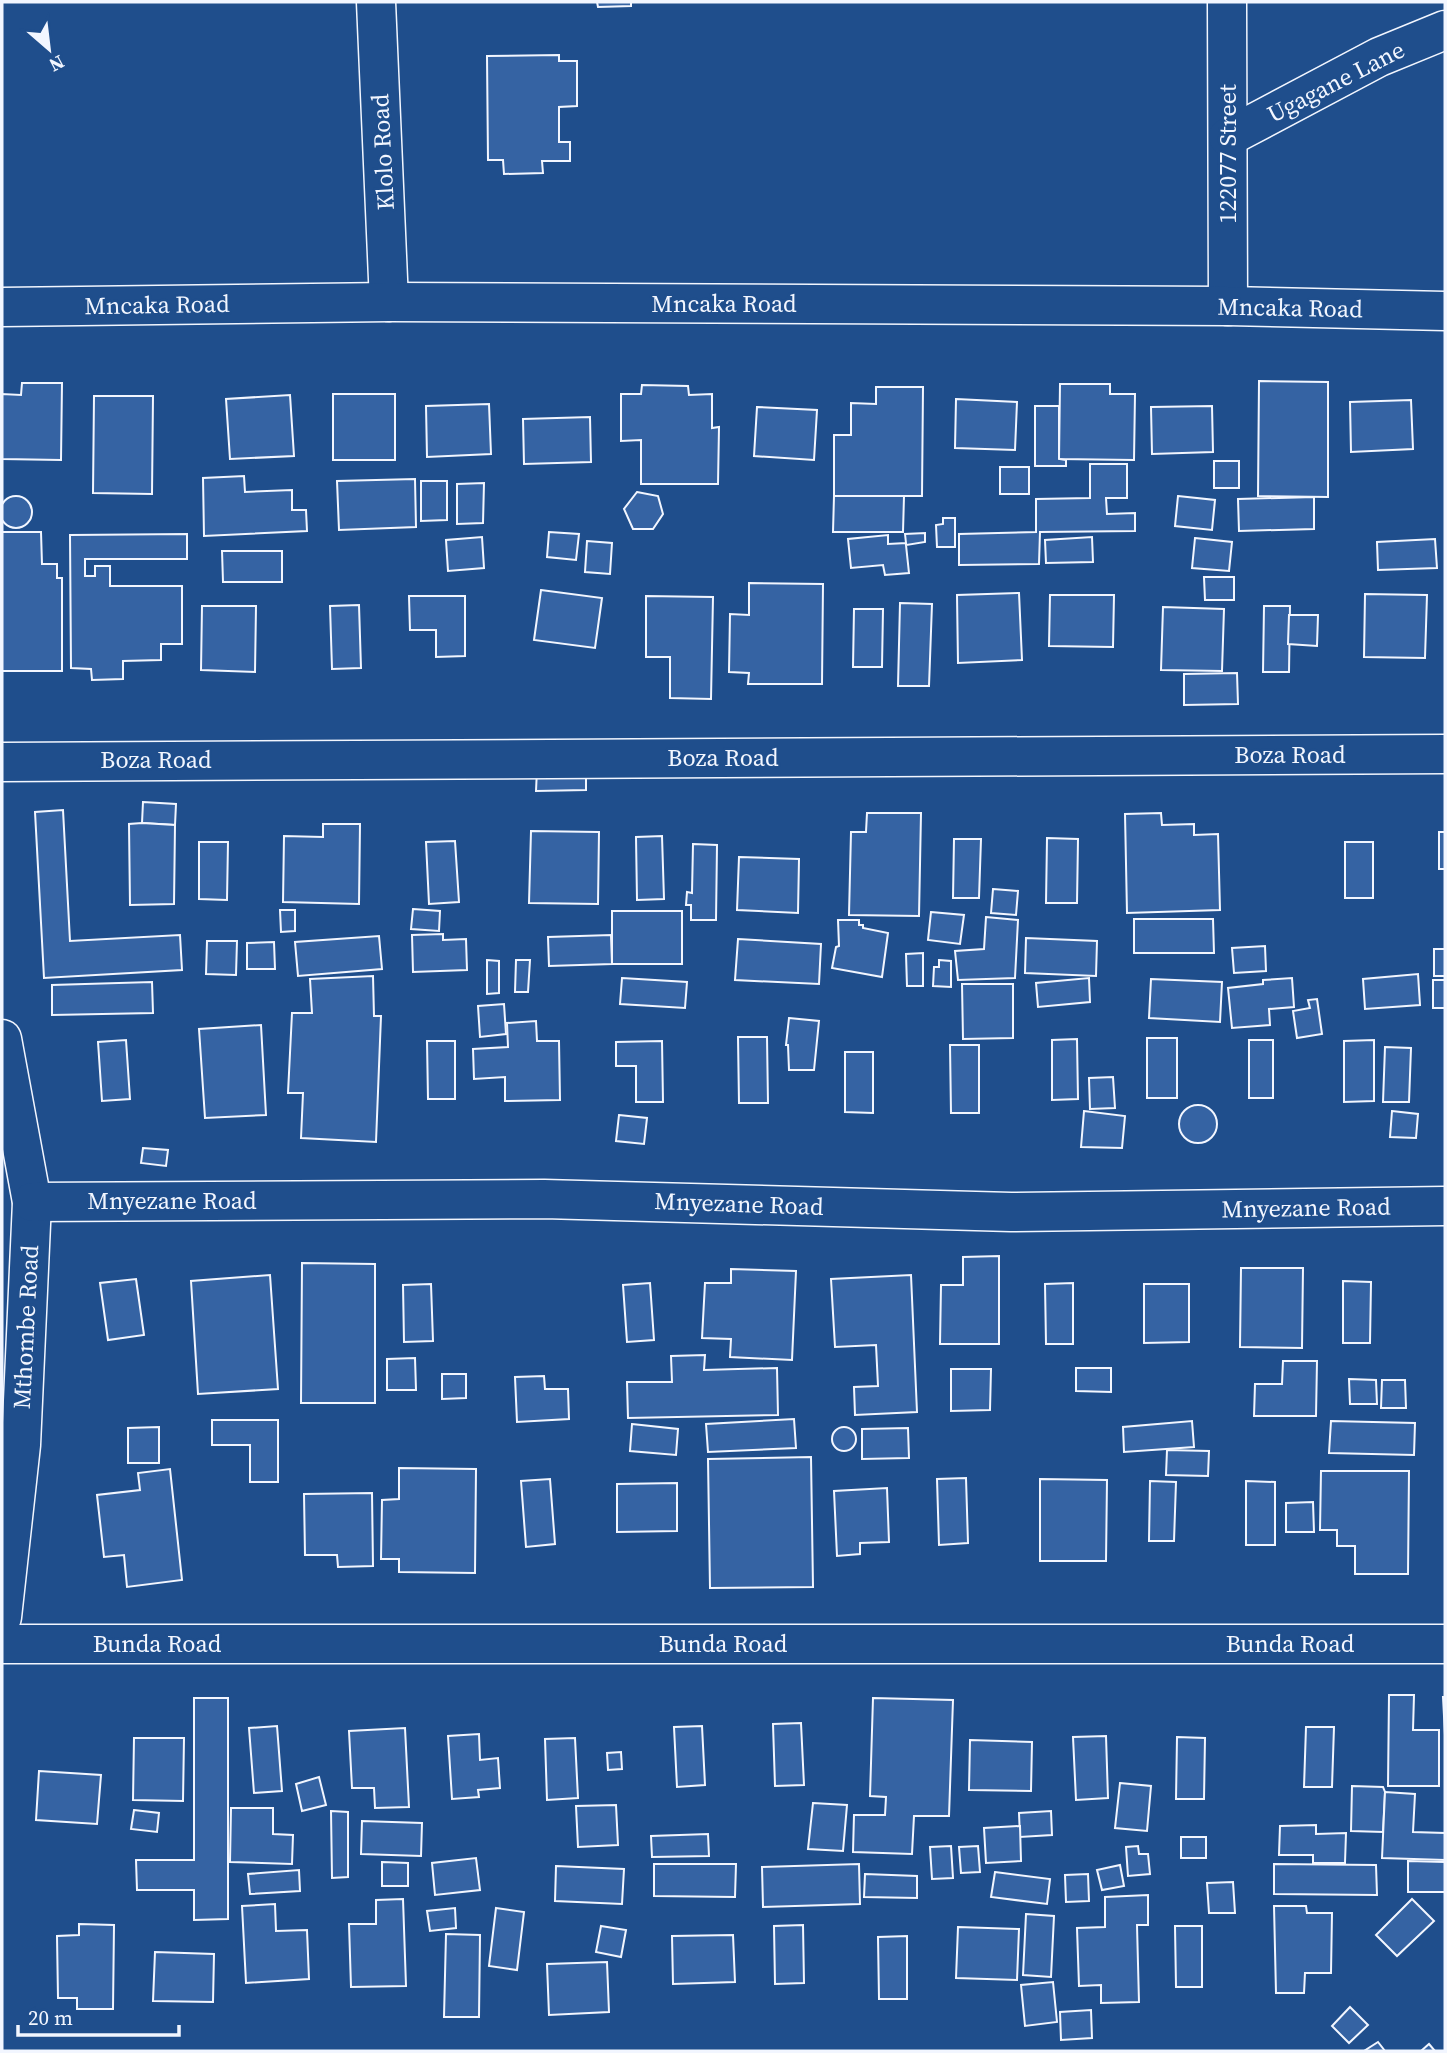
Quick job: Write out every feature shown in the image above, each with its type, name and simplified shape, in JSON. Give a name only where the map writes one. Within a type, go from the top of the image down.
[{"type":"street","name":"Klolo Road","points":[[376,2],[389,302]]},
{"type":"street","name":"122077 Street","points":[[1227,2],[1228,306]]},
{"type":"street","name":"Ugagane Lane","points":[[1228,138],[1379,57],[1445,30]]},
{"type":"street","name":"Mncaka Road","points":[[2,307],[389,302],[1228,306],[1445,311]]},
{"type":"street","name":"Boza Road","points":[[2,762],[1445,754]]},
{"type":"street","name":"Mthombe Road","points":[[2,1039],[32,1202],[21,1445],[2,1617]]},
{"type":"street","name":"Mnyezane Road","points":[[32,1202],[544,1199],[1011,1212],[1445,1206]]},
{"type":"street","name":"Bunda Road","points":[[2,1644],[1445,1644]]},
{"type":"building","points":[[597,2],[631,2],[631,6],[598,7]]},
{"type":"building","points":[[559,55],[559,61],[577,61],[577,106],[559,107],[559,142],[570,142],[570,161],[542,161],[543,173],[504,174],[503,160],[488,160],[487,56]]},
{"type":"building","points":[[1259,381],[1328,382],[1328,497],[1258,496]]},
{"type":"building","points":[[22,383],[62,383],[61,460],[2,459],[2,394],[21,395]]},
{"type":"building","points":[[1060,384],[1110,384],[1110,394],[1135,394],[1134,460],[1059,459]]},
{"type":"building","points":[[642,385],[688,386],[689,395],[712,394],[712,428],[719,427],[718,484],[641,484],[641,440],[621,441],[621,394],[641,394]]},
{"type":"building","points":[[876,387],[923,387],[922,496],[834,496],[834,435],[851,435],[851,403],[876,404]]},
{"type":"building","points":[[333,394],[395,394],[395,460],[333,460]]},
{"type":"building","points":[[290,395],[294,456],[230,459],[226,399]]},
{"type":"building","points":[[94,396],[153,396],[152,494],[93,493]]},
{"type":"building","points":[[956,399],[1017,402],[1015,450],[955,448]]},
{"type":"building","points":[[1411,400],[1413,449],[1351,452],[1350,402]]},
{"type":"building","points":[[489,404],[491,454],[427,457],[426,406]]},
{"type":"building","points":[[1035,406],[1059,406],[1059,459],[1066,460],[1066,466],[1035,466]]},
{"type":"building","points":[[1212,406],[1213,452],[1152,454],[1151,407]]},
{"type":"building","points":[[757,407],[817,410],[814,460],[754,456]]},
{"type":"building","points":[[590,417],[591,462],[524,464],[523,419]]},
{"type":"building","points":[[1214,461],[1239,461],[1239,488],[1214,488]]},
{"type":"building","points":[[1090,464],[1127,464],[1127,498],[1106,498],[1107,514],[1135,513],[1135,531],[1040,532],[1039,564],[959,565],[959,534],[1036,532],[1036,499],[1090,498]]},
{"type":"building","points":[[1000,467],[1029,467],[1029,494],[1000,494]]},
{"type":"building","points":[[244,476],[245,492],[292,490],[292,510],[306,510],[307,531],[204,536],[203,478]]},
{"type":"building","points":[[415,479],[416,527],[339,530],[337,481]]},
{"type":"building","points":[[421,481],[447,481],[447,520],[421,521]]},
{"type":"building","points":[[484,483],[483,523],[457,524],[457,484]]},
{"type":"building","points":[[637,492],[658,496],[663,514],[653,529],[633,529],[624,509]]},
{"type":"building","points":[[16,496],[27,501],[32,512],[27,523],[16,528],[5,523],[0,512],[5,501]]},
{"type":"building","points":[[834,496],[904,496],[903,532],[833,532]]},
{"type":"building","points":[[1178,496],[1215,500],[1212,530],[1175,526]]},
{"type":"building","points":[[1314,497],[1314,529],[1239,531],[1238,499]]},
{"type":"building","points":[[943,518],[955,518],[955,547],[937,547],[936,525],[943,524]]},
{"type":"building","points":[[2,532],[41,532],[42,564],[57,564],[57,578],[62,578],[62,671],[2,671]]},
{"type":"building","points":[[549,532],[579,534],[576,560],[547,557]]},
{"type":"building","points":[[925,533],[925,542],[906,545],[909,573],[885,575],[883,565],[851,568],[848,539],[888,535],[888,544],[906,543],[905,534]]},
{"type":"building","points":[[187,534],[187,559],[85,559],[85,576],[95,576],[95,566],[110,566],[110,586],[182,586],[182,644],[161,644],[161,660],[123,661],[123,679],[92,680],[91,669],[71,668],[70,535]]},
{"type":"building","points":[[482,537],[484,568],[448,571],[446,540]]},
{"type":"building","points":[[1092,537],[1093,562],[1046,563],[1045,540]]},
{"type":"building","points":[[1195,538],[1232,542],[1229,571],[1192,568]]},
{"type":"building","points":[[1435,539],[1437,568],[1378,570],[1377,542]]},
{"type":"building","points":[[587,541],[612,543],[610,574],[585,572]]},
{"type":"building","points":[[222,551],[282,551],[282,582],[223,582]]},
{"type":"building","points":[[1204,577],[1234,577],[1234,600],[1205,600]]},
{"type":"building","points":[[749,583],[823,584],[822,684],[748,684],[749,673],[729,672],[730,614],[749,615]]},
{"type":"building","points":[[541,590],[602,598],[595,648],[534,640]]},
{"type":"building","points":[[1019,593],[1022,660],[958,663],[957,595]]},
{"type":"building","points":[[1365,594],[1427,595],[1425,658],[1364,657]]},
{"type":"building","points":[[1050,595],[1114,595],[1113,647],[1049,646]]},
{"type":"building","points":[[409,596],[465,596],[465,656],[436,657],[436,630],[410,630]]},
{"type":"building","points":[[646,596],[713,597],[711,699],[670,698],[670,657],[646,657]]},
{"type":"building","points":[[900,603],[932,604],[929,686],[898,686]]},
{"type":"building","points":[[359,605],[361,668],[332,669],[330,606]]},
{"type":"building","points":[[202,606],[256,606],[255,672],[201,670]]},
{"type":"building","points":[[1264,606],[1290,606],[1289,672],[1263,672]]},
{"type":"building","points":[[1163,607],[1224,609],[1222,671],[1161,670]]},
{"type":"building","points":[[854,609],[883,609],[882,667],[853,667]]},
{"type":"building","points":[[1289,615],[1318,615],[1317,646],[1288,644]]},
{"type":"building","points":[[1237,673],[1238,704],[1184,705],[1184,674]]},
{"type":"building","points":[[537,769],[586,769],[586,790],[536,791]]},
{"type":"building","points":[[143,802],[176,804],[175,825],[142,823]]},
{"type":"building","points":[[63,810],[70,941],[180,935],[182,970],[44,978],[35,812]]},
{"type":"building","points":[[867,813],[921,813],[919,916],[849,915],[851,832],[866,832]]},
{"type":"building","points":[[1161,813],[1162,825],[1194,824],[1194,835],[1218,834],[1220,910],[1127,913],[1125,814]]},
{"type":"building","points":[[129,824],[175,825],[174,904],[130,905]]},
{"type":"building","points":[[323,824],[360,824],[359,904],[283,902],[284,836],[323,837]]},
{"type":"building","points":[[531,831],[599,832],[598,904],[529,903]]},
{"type":"building","points":[[1439,832],[1445,832],[1445,869],[1439,869]]},
{"type":"building","points":[[662,836],[664,899],[637,900],[636,837]]},
{"type":"building","points":[[1047,838],[1078,839],[1077,903],[1046,903]]},
{"type":"building","points":[[954,839],[981,839],[979,898],[953,898]]},
{"type":"building","points":[[455,841],[459,902],[429,904],[426,842]]},
{"type":"building","points":[[199,842],[228,842],[227,900],[199,899]]},
{"type":"building","points":[[1345,842],[1373,842],[1373,898],[1345,898]]},
{"type":"building","points":[[693,844],[717,845],[716,920],[691,920],[691,905],[686,905],[687,892],[692,893]]},
{"type":"building","points":[[739,857],[799,859],[798,913],[737,910]]},
{"type":"building","points":[[993,889],[1018,891],[1016,915],[991,913]]},
{"type":"building","points":[[413,909],[440,911],[439,931],[411,929]]},
{"type":"building","points":[[280,910],[295,910],[295,931],[281,932]]},
{"type":"building","points":[[612,911],[682,911],[682,964],[612,964]]},
{"type":"building","points":[[931,912],[964,915],[960,944],[928,940]]},
{"type":"building","points":[[986,917],[1018,920],[1015,978],[958,980],[955,951],[984,949]]},
{"type":"building","points":[[1134,919],[1213,919],[1214,953],[1134,953]]},
{"type":"building","points":[[838,920],[859,920],[859,925],[863,925],[863,928],[888,933],[882,977],[832,968],[836,947],[839,946]]},
{"type":"building","points":[[443,934],[443,940],[466,939],[467,970],[413,972],[412,935]]},
{"type":"building","points":[[611,935],[612,964],[549,966],[548,937]]},
{"type":"building","points":[[379,936],[382,969],[298,976],[295,942]]},
{"type":"building","points":[[1026,938],[1097,941],[1096,976],[1025,973]]},
{"type":"building","points":[[738,939],[821,944],[819,984],[735,980]]},
{"type":"building","points":[[207,941],[237,941],[236,975],[206,974]]},
{"type":"building","points":[[274,942],[275,969],[247,969],[247,943]]},
{"type":"building","points":[[1265,946],[1266,971],[1234,973],[1232,948]]},
{"type":"building","points":[[1434,949],[1445,949],[1445,976],[1434,976]]},
{"type":"building","points":[[923,953],[923,986],[907,986],[906,954]]},
{"type":"building","points":[[487,960],[499,961],[499,993],[487,994]]},
{"type":"building","points":[[516,960],[530,960],[528,992],[515,992]]},
{"type":"building","points":[[939,960],[951,961],[951,987],[933,986],[934,967],[939,967]]},
{"type":"building","points":[[1418,974],[1420,1005],[1365,1009],[1363,979]]},
{"type":"building","points":[[373,976],[374,1016],[381,1016],[376,1142],[301,1138],[303,1093],[288,1093],[292,1013],[312,1013],[310,979]]},
{"type":"building","points":[[622,978],[687,982],[685,1008],[620,1004]]},
{"type":"building","points":[[1089,978],[1090,1002],[1038,1007],[1036,983]]},
{"type":"building","points":[[1292,978],[1294,1007],[1269,1009],[1270,1025],[1232,1028],[1228,988],[1263,984],[1263,980]]},
{"type":"building","points":[[1151,979],[1222,982],[1220,1022],[1149,1018]]},
{"type":"building","points":[[1433,980],[1445,980],[1445,1008],[1433,1008]]},
{"type":"building","points":[[152,982],[153,1013],[52,1015],[52,985]]},
{"type":"building","points":[[962,984],[1013,984],[1013,1038],[963,1039]]},
{"type":"building","points":[[1317,999],[1322,1034],[1297,1038],[1293,1011],[1310,1008],[1308,1000]]},
{"type":"building","points":[[504,1004],[506,1034],[480,1037],[478,1006]]},
{"type":"building","points":[[789,1018],[819,1021],[814,1070],[789,1070],[786,1045]]},
{"type":"building","points":[[536,1021],[537,1041],[559,1041],[560,1100],[505,1101],[505,1077],[474,1079],[473,1049],[508,1047],[507,1023]]},
{"type":"building","points":[[261,1025],[266,1115],[205,1118],[199,1029]]},
{"type":"building","points":[[738,1037],[767,1037],[768,1103],[739,1103]]},
{"type":"building","points":[[1147,1038],[1177,1038],[1177,1098],[1147,1098]]},
{"type":"building","points":[[1077,1039],[1078,1099],[1052,1100],[1052,1040]]},
{"type":"building","points":[[126,1040],[130,1099],[102,1101],[98,1042]]},
{"type":"building","points":[[1249,1040],[1273,1040],[1273,1098],[1249,1098]]},
{"type":"building","points":[[1374,1040],[1374,1101],[1344,1102],[1344,1041]]},
{"type":"building","points":[[427,1041],[455,1041],[455,1099],[428,1099]]},
{"type":"building","points":[[662,1041],[663,1102],[636,1102],[636,1066],[616,1066],[616,1042]]},
{"type":"building","points":[[950,1045],[979,1045],[979,1113],[951,1113]]},
{"type":"building","points":[[1385,1047],[1411,1048],[1409,1102],[1383,1102]]},
{"type":"building","points":[[845,1052],[873,1052],[873,1113],[845,1112]]},
{"type":"building","points":[[1113,1077],[1115,1108],[1090,1109],[1089,1078]]},
{"type":"building","points":[[1198,1105],[1212,1110],[1217,1124],[1212,1138],[1198,1143],[1184,1138],[1179,1124],[1184,1110]]},
{"type":"building","points":[[1084,1111],[1125,1116],[1122,1148],[1081,1147]]},
{"type":"building","points":[[1392,1111],[1418,1114],[1416,1138],[1390,1137]]},
{"type":"building","points":[[619,1115],[647,1118],[644,1144],[616,1141]]},
{"type":"building","points":[[143,1148],[168,1150],[166,1166],[141,1163]]},
{"type":"building","points":[[999,1256],[999,1344],[940,1344],[941,1285],[963,1285],[963,1257]]},
{"type":"building","points":[[302,1263],[375,1264],[375,1403],[301,1403]]},
{"type":"building","points":[[1241,1268],[1303,1268],[1302,1348],[1240,1347]]},
{"type":"building","points":[[731,1269],[796,1271],[792,1360],[730,1357],[731,1339],[702,1338],[705,1283],[731,1283]]},
{"type":"building","points":[[270,1275],[278,1389],[198,1394],[191,1281]]},
{"type":"building","points":[[911,1275],[917,1412],[855,1415],[854,1387],[878,1386],[876,1345],[835,1347],[831,1279]]},
{"type":"building","points":[[136,1279],[144,1335],[108,1340],[100,1283]]},
{"type":"building","points":[[1343,1281],[1371,1282],[1370,1343],[1343,1343]]},
{"type":"building","points":[[650,1283],[654,1340],[627,1342],[623,1285]]},
{"type":"building","points":[[1073,1283],[1073,1344],[1046,1344],[1045,1284]]},
{"type":"building","points":[[431,1284],[433,1341],[404,1342],[403,1285]]},
{"type":"building","points":[[1144,1284],[1189,1284],[1189,1342],[1144,1343]]},
{"type":"building","points":[[705,1355],[704,1370],[777,1368],[778,1415],[628,1418],[627,1382],[672,1382],[671,1356]]},
{"type":"building","points":[[415,1358],[416,1390],[387,1390],[387,1359]]},
{"type":"building","points":[[1283,1361],[1317,1361],[1316,1416],[1254,1416],[1255,1384],[1282,1384]]},
{"type":"building","points":[[1076,1368],[1111,1368],[1111,1392],[1076,1391]]},
{"type":"building","points":[[951,1369],[991,1369],[990,1410],[951,1411]]},
{"type":"building","points":[[442,1374],[466,1374],[466,1398],[442,1399]]},
{"type":"building","points":[[544,1376],[545,1389],[568,1389],[569,1419],[517,1422],[515,1377]]},
{"type":"building","points":[[1349,1379],[1376,1380],[1377,1404],[1350,1404]]},
{"type":"building","points":[[1382,1380],[1405,1380],[1406,1408],[1381,1408]]},
{"type":"building","points":[[794,1419],[796,1448],[708,1452],[706,1424]]},
{"type":"building","points":[[212,1420],[278,1420],[278,1482],[250,1482],[250,1445],[212,1445]]},
{"type":"building","points":[[1192,1421],[1194,1447],[1124,1452],[1123,1427]]},
{"type":"building","points":[[1331,1421],[1415,1423],[1414,1455],[1329,1453]]},
{"type":"building","points":[[632,1424],[678,1429],[676,1455],[630,1451]]},
{"type":"building","points":[[159,1427],[159,1463],[128,1463],[128,1428]]},
{"type":"building","points":[[844,1427],[853,1430],[856,1439],[853,1448],[844,1451],[835,1448],[832,1439],[835,1430]]},
{"type":"building","points":[[908,1428],[909,1458],[862,1459],[862,1429]]},
{"type":"building","points":[[1167,1450],[1209,1451],[1208,1476],[1166,1475]]},
{"type":"building","points":[[811,1457],[813,1587],[710,1588],[708,1459]]},
{"type":"building","points":[[399,1468],[476,1469],[475,1573],[399,1572],[399,1559],[381,1559],[382,1500],[399,1499]]},
{"type":"building","points":[[170,1469],[182,1580],[127,1587],[124,1555],[104,1557],[97,1495],[140,1490],[138,1473]]},
{"type":"building","points":[[1321,1471],[1409,1471],[1408,1574],[1355,1574],[1355,1546],[1337,1546],[1337,1530],[1320,1530]]},
{"type":"building","points":[[966,1478],[968,1543],[939,1545],[937,1479]]},
{"type":"building","points":[[550,1479],[555,1544],[526,1547],[521,1481]]},
{"type":"building","points":[[1040,1479],[1107,1480],[1106,1561],[1040,1561]]},
{"type":"building","points":[[1150,1481],[1176,1482],[1174,1541],[1149,1541]]},
{"type":"building","points":[[1246,1481],[1275,1482],[1275,1545],[1246,1545]]},
{"type":"building","points":[[677,1483],[677,1531],[617,1532],[617,1484]]},
{"type":"building","points":[[887,1488],[889,1542],[860,1543],[860,1554],[837,1556],[834,1491]]},
{"type":"building","points":[[372,1493],[373,1566],[338,1567],[337,1555],[305,1555],[304,1494]]},
{"type":"building","points":[[1313,1502],[1314,1532],[1286,1532],[1286,1503]]},
{"type":"building","points":[[1389,1695],[1414,1695],[1413,1730],[1439,1730],[1439,1786],[1388,1786]]},
{"type":"building","points":[[1443,1697],[1445,1697],[1445,1735]]},
{"type":"building","points":[[194,1698],[228,1698],[228,1919],[194,1920],[194,1890],[137,1890],[136,1860],[194,1860]]},
{"type":"building","points":[[873,1698],[953,1700],[949,1816],[914,1816],[912,1854],[853,1852],[854,1815],[885,1815],[886,1797],[870,1796]]},
{"type":"building","points":[[801,1723],[804,1785],[775,1786],[773,1724]]},
{"type":"building","points":[[277,1726],[282,1791],[254,1793],[249,1728]]},
{"type":"building","points":[[702,1726],[705,1785],[677,1787],[674,1727]]},
{"type":"building","points":[[1306,1727],[1334,1727],[1332,1787],[1304,1787]]},
{"type":"building","points":[[405,1728],[409,1807],[375,1808],[374,1788],[352,1788],[349,1731]]},
{"type":"building","points":[[479,1734],[480,1760],[498,1758],[500,1788],[478,1790],[479,1797],[452,1799],[448,1736]]},
{"type":"building","points":[[1106,1736],[1108,1798],[1076,1800],[1073,1737]]},
{"type":"building","points":[[1177,1737],[1205,1738],[1204,1799],[1176,1799]]},
{"type":"building","points":[[134,1738],[184,1738],[183,1801],[133,1800]]},
{"type":"building","points":[[575,1738],[578,1798],[547,1800],[545,1739]]},
{"type":"building","points":[[970,1740],[1032,1742],[1031,1791],[969,1790]]},
{"type":"building","points":[[621,1752],[622,1769],[608,1770],[607,1753]]},
{"type":"building","points":[[39,1771],[101,1775],[97,1824],[36,1820]]},
{"type":"building","points":[[319,1777],[326,1805],[302,1811],[296,1784]]},
{"type":"building","points":[[1120,1783],[1151,1786],[1147,1831],[1115,1828]]},
{"type":"building","points":[[1352,1786],[1383,1787],[1383,1832],[1351,1831]]},
{"type":"building","points":[[1385,1792],[1415,1794],[1413,1832],[1445,1833],[1445,1860],[1382,1858]]},
{"type":"building","points":[[813,1803],[847,1805],[843,1851],[808,1849]]},
{"type":"building","points":[[616,1805],[618,1845],[578,1847],[576,1806]]},
{"type":"building","points":[[231,1808],[273,1808],[273,1834],[293,1835],[292,1864],[230,1862]]},
{"type":"building","points":[[134,1810],[159,1813],[157,1832],[131,1829]]},
{"type":"building","points":[[331,1811],[348,1812],[348,1877],[332,1878]]},
{"type":"building","points":[[1051,1811],[1052,1835],[1020,1837],[1019,1813]]},
{"type":"building","points":[[362,1821],[422,1823],[421,1856],[361,1854]]},
{"type":"building","points":[[1316,1825],[1316,1834],[1346,1833],[1345,1863],[1313,1863],[1313,1855],[1279,1855],[1280,1826]]},
{"type":"building","points":[[1020,1826],[1021,1861],[986,1863],[984,1828]]},
{"type":"building","points":[[708,1834],[709,1856],[652,1857],[651,1836]]},
{"type":"building","points":[[1181,1837],[1206,1837],[1206,1858],[1181,1858]]},
{"type":"building","points":[[951,1846],[953,1878],[932,1879],[930,1847]]},
{"type":"building","points":[[978,1846],[980,1872],[961,1873],[959,1847]]},
{"type":"building","points":[[1138,1846],[1139,1854],[1148,1854],[1150,1874],[1128,1876],[1126,1847]]},
{"type":"building","points":[[476,1858],[480,1890],[435,1895],[432,1863]]},
{"type":"building","points":[[1408,1861],[1445,1862],[1445,1892],[1408,1892]]},
{"type":"building","points":[[382,1862],[408,1863],[408,1886],[382,1886]]},
{"type":"building","points":[[654,1864],[736,1864],[735,1897],[654,1896]]},
{"type":"building","points":[[859,1864],[860,1904],[763,1907],[762,1867]]},
{"type":"building","points":[[1274,1864],[1376,1865],[1377,1895],[1274,1894]]},
{"type":"building","points":[[1120,1865],[1124,1886],[1102,1890],[1097,1870]]},
{"type":"building","points":[[556,1866],[624,1869],[622,1904],[555,1901]]},
{"type":"building","points":[[299,1870],[300,1891],[250,1894],[248,1874]]},
{"type":"building","points":[[995,1872],[1050,1879],[1047,1904],[991,1897]]},
{"type":"building","points":[[865,1874],[917,1876],[917,1898],[864,1897]]},
{"type":"building","points":[[1088,1874],[1089,1901],[1066,1902],[1065,1875]]},
{"type":"building","points":[[1233,1882],[1235,1913],[1209,1913],[1207,1883]]},
{"type":"building","points":[[1148,1895],[1148,1925],[1137,1925],[1139,2002],[1101,2003],[1101,1985],[1079,1986],[1077,1928],[1105,1927],[1105,1897]]},
{"type":"building","points":[[403,1899],[406,1986],[351,1987],[349,1924],[376,1924],[376,1900]]},
{"type":"building","points":[[1412,1899],[1434,1921],[1397,1956],[1376,1935]]},
{"type":"building","points":[[275,1904],[276,1931],[307,1930],[309,1979],[246,1983],[242,1906]]},
{"type":"building","points":[[1274,1906],[1306,1906],[1307,1913],[1332,1913],[1331,1973],[1305,1973],[1304,1993],[1276,1993]]},
{"type":"building","points":[[455,1908],[456,1928],[430,1931],[427,1911]]},
{"type":"building","points":[[496,1908],[524,1912],[517,1970],[489,1966]]},
{"type":"building","points":[[1026,1914],[1054,1916],[1051,1977],[1023,1975]]},
{"type":"building","points":[[79,1924],[114,1925],[113,2009],[77,2009],[77,1998],[58,1998],[57,1936],[79,1935]]},
{"type":"building","points":[[803,1925],[804,1983],[775,1984],[774,1926]]},
{"type":"building","points":[[601,1926],[626,1930],[621,1957],[596,1952]]},
{"type":"building","points":[[1175,1926],[1202,1926],[1202,1987],[1176,1987]]},
{"type":"building","points":[[958,1927],[1019,1929],[1017,1980],[956,1978]]},
{"type":"building","points":[[446,1934],[480,1935],[479,2017],[444,2017]]},
{"type":"building","points":[[733,1935],[735,1982],[673,1984],[672,1936]]},
{"type":"building","points":[[907,1936],[907,1999],[879,1999],[878,1937]]},
{"type":"building","points":[[155,1952],[214,1954],[213,2002],[153,2001]]},
{"type":"building","points":[[607,1962],[609,2012],[549,2015],[547,1964]]},
{"type":"building","points":[[1053,1982],[1057,2022],[1025,2026],[1021,1985]]},
{"type":"building","points":[[1350,2007],[1368,2025],[1349,2043],[1332,2026]]},
{"type":"building","points":[[1091,2010],[1092,2038],[1061,2040],[1060,2012]]},
{"type":"building","points":[[1378,2042],[1385,2051],[1364,2051]]},
{"type":"building","points":[[1429,2044],[1435,2051],[1421,2051]]}]
